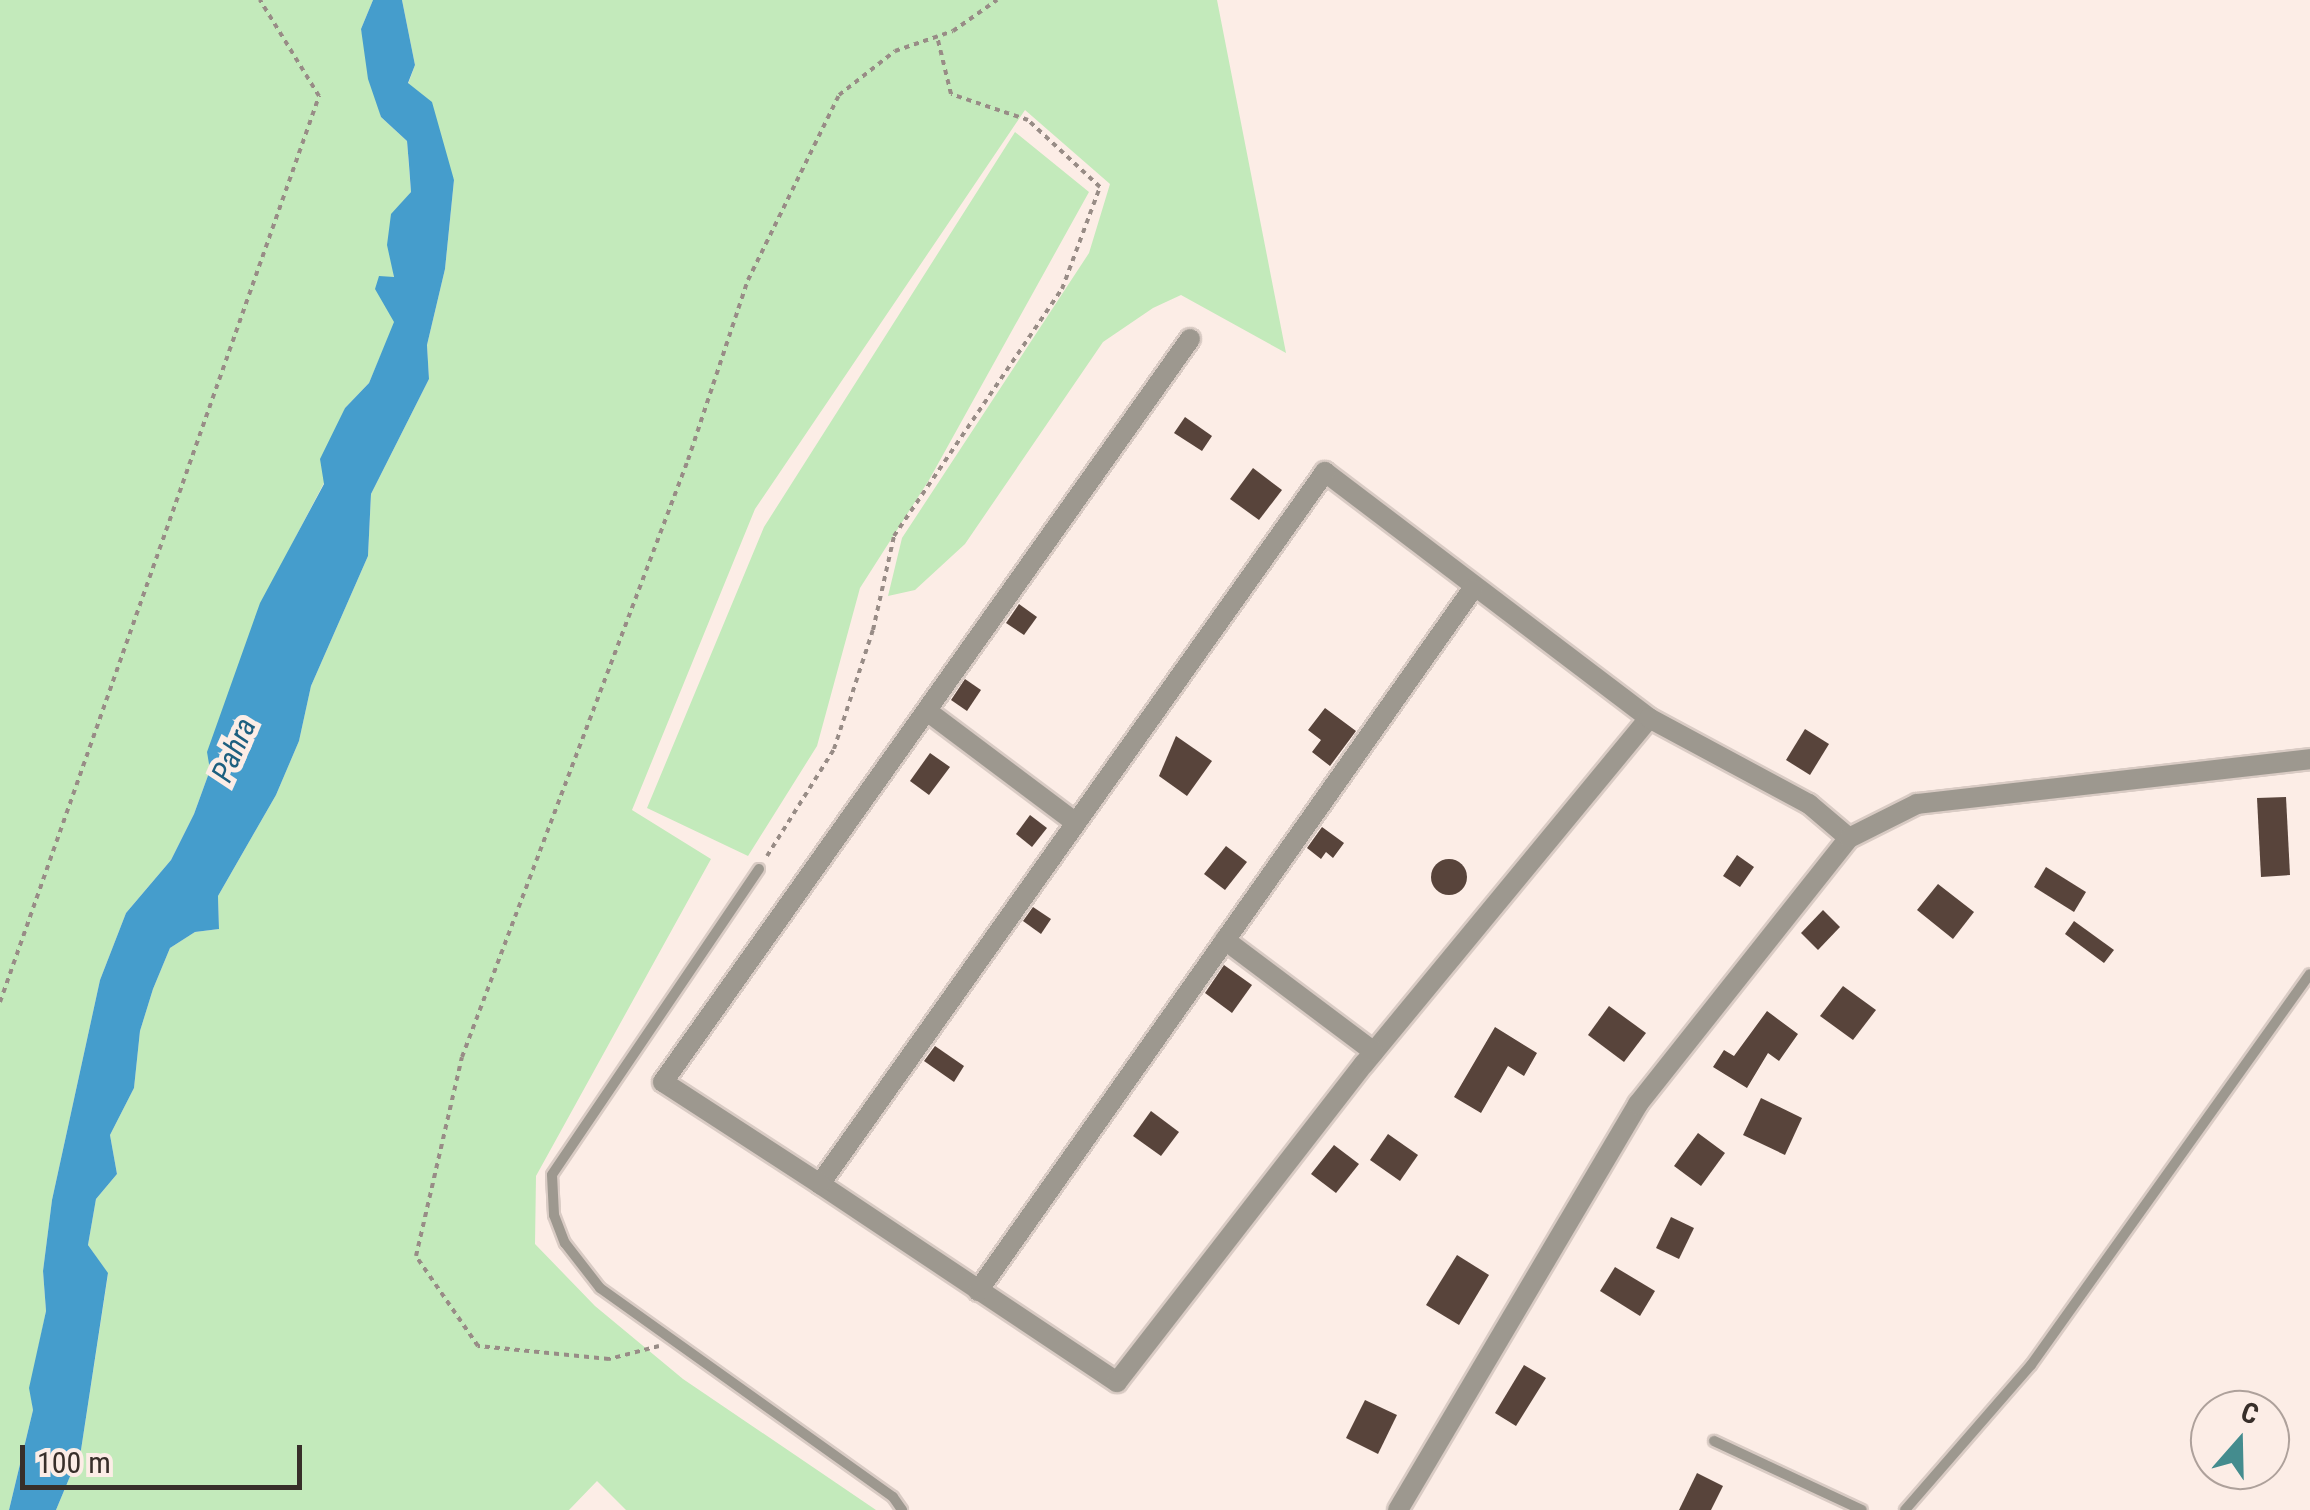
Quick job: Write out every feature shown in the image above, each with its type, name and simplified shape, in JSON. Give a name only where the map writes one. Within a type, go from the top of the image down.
[{"type":"street","points":[[1190,339],[663,1082],[1116,1382],[1374,1052],[1649,718]]},
{"type":"street","points":[[820,1184],[1325,472],[1472,590],[1649,718],[1809,804],[1849,838]]},
{"type":"street","points":[[978,1291],[1472,590]]},
{"type":"street","points":[[927,711],[1076,823]]},
{"type":"street","points":[[1398,1510],[1638,1104],[1849,838],[1918,804],[2310,759]]},
{"type":"street","points":[[1225,940],[1374,1052]]},
{"type":"lane","points":[[759,868],[552,1175],[554,1215],[565,1243],[600,1288],[892,1497],[902,1510]]},
{"type":"lane","points":[[1905,1510],[2032,1365],[2310,974]]},
{"type":"lane","points":[[1714,1441],[1862,1510]]},
{"type":"path","points":[[0,1002],[319,96],[260,0]]},
{"type":"path","points":[[674,1343],[609,1359],[478,1346],[416,1256],[462,1057],[688,460],[748,280],[839,95],[895,50],[937,36],[997,0]]},
{"type":"path","points":[[759,868],[834,749],[873,630],[894,536],[1062,289],[1100,187],[1028,120],[951,94],[937,36]]},
{"type":"green space","points":[[0,0],[373,0],[361,29],[381,117],[407,141],[411,192],[392,214],[395,322],[369,383],[345,408],[324,483],[293,542],[194,814],[171,860],[126,913],[100,980],[52,1200],[43,1271],[46,1311],[30,1388],[33,1410],[9,1510],[0,1510]]},
{"type":"green space","points":[[402,0],[1217,0],[1286,353],[1181,295],[1153,308],[1103,342],[965,544],[915,590],[888,596],[902,538],[1089,253],[1110,184],[1025,110],[755,509],[632,810],[711,859],[536,1176],[535,1244],[595,1306],[683,1379],[876,1510],[626,1510],[597,1481],[569,1510],[56,1510],[81,1450],[108,1274],[88,1245],[96,1199],[117,1174],[110,1135],[134,1088],[140,1031],[153,989],[170,948],[195,932],[219,929],[218,896],[276,795],[299,741],[311,686],[368,556],[371,494],[429,379],[427,345],[445,269],[454,180],[408,84],[415,65]]},
{"type":"green space","points":[[1015,132],[1089,192],[929,480],[860,588],[817,746],[748,856],[647,808],[764,527]]},
{"type":"water","name":"Pahra","points":[[373,0],[402,0],[415,65],[408,83],[432,102],[454,180],[445,269],[427,345],[429,379],[371,494],[368,556],[311,686],[299,741],[276,795],[218,896],[219,929],[195,932],[170,948],[153,989],[140,1031],[134,1088],[110,1135],[117,1174],[96,1199],[88,1245],[108,1273],[81,1450],[56,1510],[9,1510],[33,1410],[29,1388],[46,1311],[43,1271],[52,1200],[100,980],[126,913],[171,860],[194,814],[210,770],[207,752],[260,603],[324,484],[320,459],[345,408],[369,383],[394,322],[375,289],[379,276],[394,277],[387,245],[391,214],[411,192],[407,141],[381,117],[368,79],[361,29]]},
{"type":"building","points":[[1185,417],[1212,436],[1202,451],[1174,433]]},
{"type":"building","points":[[1253,468],[1282,490],[1259,520],[1230,499]]},
{"type":"building","points":[[1019,604],[1037,617],[1024,635],[1006,623]]},
{"type":"building","points":[[965,679],[981,690],[967,711],[951,700]]},
{"type":"building","points":[[1325,708],[1356,731],[1330,766],[1312,752],[1321,740],[1308,730]]},
{"type":"building","points":[[1805,729],[1829,744],[1810,775],[1786,760]]},
{"type":"building","points":[[1176,736],[1212,761],[1187,796],[1159,776]]},
{"type":"building","points":[[930,753],[950,767],[929,795],[910,781]]},
{"type":"building","points":[[2286,797],[2290,875],[2261,877],[2257,798]]},
{"type":"building","points":[[1030,815],[1047,828],[1032,847],[1016,834]]},
{"type":"building","points":[[1322,827],[1344,843],[1333,858],[1326,852],[1321,859],[1307,848]]},
{"type":"building","points":[[1226,846],[1247,862],[1225,890],[1204,874]]},
{"type":"building","points":[[1737,855],[1754,867],[1740,887],[1723,876]]},
{"type":"building","points":[[1449,859],[1461,865],[1467,877],[1461,889],[1449,895],[1437,889],[1431,877],[1437,865]]},
{"type":"building","points":[[2046,867],[2086,892],[2074,912],[2034,887]]},
{"type":"building","points":[[1938,884],[1974,912],[1953,939],[1917,910]]},
{"type":"building","points":[[1033,907],[1051,919],[1041,934],[1023,921]]},
{"type":"building","points":[[1823,910],[1840,927],[1818,950],[1801,933]]},
{"type":"building","points":[[2074,921],[2114,950],[2104,963],[2065,934]]},
{"type":"building","points":[[1224,965],[1252,985],[1232,1013],[1205,993]]},
{"type":"building","points":[[1843,986],[1876,1010],[1853,1040],[1820,1016]]},
{"type":"building","points":[[1609,1006],[1646,1033],[1624,1062],[1588,1035]]},
{"type":"building","points":[[1767,1011],[1798,1034],[1779,1061],[1768,1053],[1747,1088],[1713,1067],[1724,1050],[1734,1056]]},
{"type":"building","points":[[1495,1027],[1537,1053],[1524,1076],[1508,1066],[1481,1113],[1454,1097]]},
{"type":"building","points":[[935,1046],[964,1066],[954,1082],[924,1061]]},
{"type":"building","points":[[1761,1098],[1802,1118],[1785,1155],[1743,1135]]},
{"type":"building","points":[[1151,1111],[1179,1132],[1161,1156],[1133,1136]]},
{"type":"building","points":[[1698,1133],[1725,1153],[1701,1186],[1674,1166]]},
{"type":"building","points":[[1388,1134],[1418,1155],[1400,1181],[1370,1160]]},
{"type":"building","points":[[1334,1145],[1359,1164],[1336,1193],[1311,1174]]},
{"type":"building","points":[[1671,1217],[1694,1228],[1679,1259],[1656,1248]]},
{"type":"building","points":[[1457,1255],[1489,1275],[1459,1325],[1426,1305]]},
{"type":"building","points":[[1615,1267],[1655,1291],[1640,1316],[1600,1291]]},
{"type":"building","points":[[1524,1365],[1546,1378],[1516,1426],[1495,1413]]},
{"type":"building","points":[[1365,1400],[1397,1415],[1378,1454],[1346,1438]]},
{"type":"building","points":[[1697,1473],[1723,1486],[1711,1510],[1679,1510]]}]
